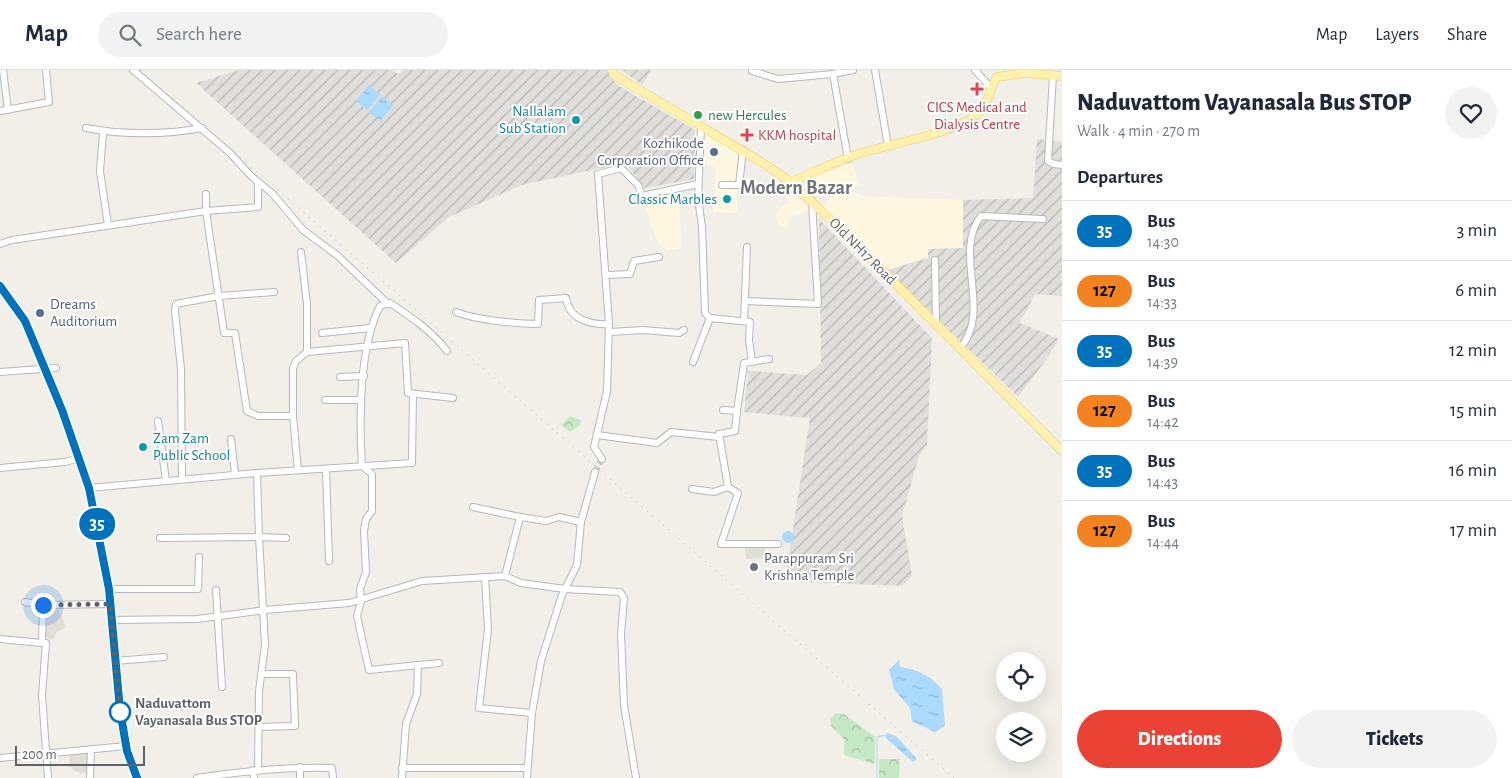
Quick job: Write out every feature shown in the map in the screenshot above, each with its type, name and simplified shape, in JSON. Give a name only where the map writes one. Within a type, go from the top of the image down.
[{"type":"main road","name":"Old NH17 Road","points":[[612,70],[614,75],[743,150],[790,182],[812,200],[1062,451]]},
{"type":"main road","points":[[790,182],[848,159],[947,129],[975,116],[986,104],[991,88],[999,74],[1024,73],[1062,76]]},
{"type":"main road","points":[[0,286],[25,321],[80,458],[89,488],[109,589],[120,710],[126,746],[137,778]]},
{"type":"street","points":[[3,70],[8,110]]},
{"type":"street","points":[[0,111],[49,102],[46,70]]},
{"type":"street","points":[[133,70],[202,128],[273,194],[303,230],[338,256],[388,304],[428,330],[447,351]]},
{"type":"street","points":[[752,71],[778,79],[834,74],[854,70]]},
{"type":"street","points":[[875,70],[888,146]]},
{"type":"street","points":[[975,70],[991,88]]},
{"type":"street","points":[[834,74],[848,159]]},
{"type":"street","points":[[1053,75],[1048,161],[1062,165]]},
{"type":"street","points":[[700,126],[698,184],[705,312],[710,318],[750,322],[749,340],[752,362]]},
{"type":"street","points":[[86,128],[102,132],[180,132],[202,128]]},
{"type":"street","points":[[102,132],[100,171],[108,225]]},
{"type":"street","points":[[722,185],[739,185],[743,150]]},
{"type":"street","points":[[602,459],[594,451],[607,391],[610,324],[598,174],[621,168],[638,185],[642,196],[698,184]]},
{"type":"street","points":[[0,244],[12,240],[108,225],[206,211],[258,207],[258,182]]},
{"type":"street","points":[[206,194],[206,211],[224,333],[235,333],[247,412],[258,416],[293,416]]},
{"type":"street","points":[[745,301],[818,304],[812,200]]},
{"type":"street","points":[[960,348],[968,339],[972,329],[974,299],[970,237],[975,224],[981,216],[1043,219]]},
{"type":"street","points":[[744,321],[747,247]]},
{"type":"street","points":[[300,252],[307,304],[307,352]]},
{"type":"street","points":[[607,275],[630,274],[634,261],[659,257]]},
{"type":"street","points":[[936,260],[936,325]]},
{"type":"street","points":[[182,479],[181,369],[175,311],[176,304],[218,296],[274,292]]},
{"type":"street","points":[[456,312],[467,317],[502,320],[516,324],[538,324],[539,300],[566,298],[570,312],[580,319],[591,324],[610,324]]},
{"type":"street","points":[[388,304],[380,306],[370,328],[360,400],[359,421],[362,466],[372,474],[372,510],[366,519],[364,531],[366,572],[360,589],[361,600],[358,616],[369,670],[439,663]]},
{"type":"street","points":[[693,362],[710,318]]},
{"type":"street","points":[[322,333],[370,328]]},
{"type":"street","points":[[610,332],[643,330],[679,333],[684,330]]},
{"type":"street","points":[[298,470],[293,416],[293,368],[296,361],[307,352],[405,343],[408,393],[453,398]]},
{"type":"street","points":[[769,359],[744,364],[735,431],[719,434],[728,487],[738,493],[722,544],[778,544]]},
{"type":"street","points":[[0,372],[56,368]]},
{"type":"street","points":[[340,377],[364,376]]},
{"type":"street","points":[[89,488],[234,474],[412,463],[413,394]]},
{"type":"street","points":[[325,400],[360,400]]},
{"type":"street","points":[[723,410],[737,412]]},
{"type":"street","points":[[158,421],[166,481]]},
{"type":"street","points":[[597,435],[657,443],[671,432],[719,438]]},
{"type":"street","points":[[231,439],[234,474]]},
{"type":"street","points":[[0,468],[65,462],[80,458]]},
{"type":"street","points":[[326,469],[328,561]]},
{"type":"street","points":[[527,778],[532,713],[540,661],[565,589],[577,565],[581,522],[595,472]]},
{"type":"street","points":[[254,778],[266,645],[257,473]]},
{"type":"street","points":[[692,489],[714,492],[728,487]]},
{"type":"street","points":[[473,507],[546,521],[559,517],[581,522]]},
{"type":"street","points":[[505,576],[509,552],[520,517]]},
{"type":"street","points":[[160,538],[286,538]]},
{"type":"street","points":[[109,589],[198,589],[199,557]]},
{"type":"street","points":[[112,620],[197,619],[361,600],[422,582],[484,577],[505,576],[521,583],[565,589],[620,592],[624,598],[621,634],[624,705],[636,778]]},
{"type":"street","points":[[484,577],[488,629],[479,708],[532,713]]},
{"type":"street","points":[[216,590],[222,687]]},
{"type":"street","points":[[25,602],[43,605],[110,604]]},
{"type":"street","points":[[0,639],[42,643],[43,605]]},
{"type":"street","points":[[46,643],[42,695],[48,778]]},
{"type":"street","points":[[115,661],[164,657]]},
{"type":"street","points":[[402,778],[406,724],[417,694],[418,665]]},
{"type":"street","points":[[259,727],[295,726],[293,674],[262,674]]},
{"type":"street","points":[[0,758],[126,746]]},
{"type":"street","points":[[90,778],[91,749]]},
{"type":"street","points":[[300,768],[300,778]]},
{"type":"street","points":[[197,778],[255,770],[300,768],[332,768],[333,778]]},
{"type":"street","points":[[402,768],[527,768]]},
{"type":"shaded area","points":[[239,70],[390,70],[399,74],[404,70],[607,70],[617,85],[695,130],[694,179],[645,188],[625,163],[522,185],[449,217],[396,263],[196,83]]},
{"type":"shaded area","points":[[622,70],[649,70],[651,71],[642,85]]},
{"type":"shaded area","name":"KKM hospital","points":[[747,125],[757,133],[748,145],[737,137]]},
{"type":"shaded area","name":"Classic Marbles","points":[[704,132],[741,155],[737,184],[737,213],[713,212],[716,168],[701,163]]},
{"type":"shaded area","points":[[1037,139],[1062,142],[1062,296],[1035,294],[1020,323],[1059,339],[1046,360],[1018,397],[887,270],[928,258],[928,249],[963,248],[963,200],[1033,198]]},
{"type":"shaded area","points":[[852,162],[860,186],[853,187],[851,184],[839,187],[817,186],[809,178]]},
{"type":"shaded area","points":[[837,189],[849,189],[862,196],[963,200],[963,248],[929,249],[928,258],[887,270],[823,207]]},
{"type":"shaded area","points":[[678,190],[682,248],[668,250],[658,243],[642,199]]},
{"type":"shaded area","points":[[791,191],[809,208],[802,214],[790,217],[787,228],[779,226],[775,215],[782,206],[790,203],[785,197]]},
{"type":"shaded area","points":[[819,219],[932,338],[927,444],[919,456],[902,516],[912,576],[902,586],[785,581],[810,418],[744,412],[748,371],[807,375],[821,363]]},
{"type":"shaded area","points":[[765,547],[765,558],[746,559],[745,548]]},
{"type":"shaded area","points":[[49,610],[59,610],[66,627],[57,632],[52,640],[44,636]]},
{"type":"shaded area","points":[[70,751],[85,751],[89,754],[87,771],[81,774],[73,770],[69,763]]},
{"type":"green space","points":[[570,416],[581,420],[579,426],[570,432],[561,425]]},
{"type":"green space","points":[[836,713],[844,714],[875,737],[875,764],[844,755],[844,739],[831,726],[830,718]]},
{"type":"green space","points":[[879,759],[900,759],[899,778],[879,778]]},
{"type":"water","points":[[369,85],[380,95],[367,110],[356,101]]},
{"type":"water","points":[[382,96],[393,106],[380,121],[369,112]]},
{"type":"water","points":[[788,531],[794,537],[788,543],[782,537]]},
{"type":"water","points":[[899,660],[900,667],[923,674],[942,689],[945,726],[935,732],[912,721],[910,708],[894,689],[889,670]]},
{"type":"water","points":[[887,733],[896,736],[917,759],[913,762],[885,737]]},
{"type":"waterway","points":[[877,778],[877,737],[886,735]]},
{"type":"tunnel","points":[[595,472],[602,459]]},
{"type":"railway","points":[[140,70],[954,778]]},
{"type":"bus line","name":"35","points":[[0,286],[25,321],[84,469],[109,589],[120,710],[127,751],[137,778]]},
{"type":"place","name":"CICS Medical and Dialysis Centre","points":[[977,89]]},
{"type":"place","name":"new Hercules","points":[[698,115]]},
{"type":"place","name":"Nallalam Sub Station","points":[[576,120]]},
{"type":"place","name":"KKM hospital","points":[[747,135]]},
{"type":"place","name":"Kozhikode Corporation Office","points":[[714,152]]},
{"type":"place","name":"Classic Marbles","points":[[727,199]]},
{"type":"place","name":"Dreams Auditorium","points":[[40,313]]},
{"type":"place","name":"Zam Zam Public School","points":[[143,447]]},
{"type":"place","name":"Parappuram Sri Krishna Temple","points":[[754,567]]},
{"type":"place","name":"Naduvattom Vayanasala Bus STOP","points":[[120,712]]},
{"type":"district","name":"Modern Bazar","points":[[796,187]]},
{"type":"route","points":[[43,605],[110,604],[120,712]]}]
